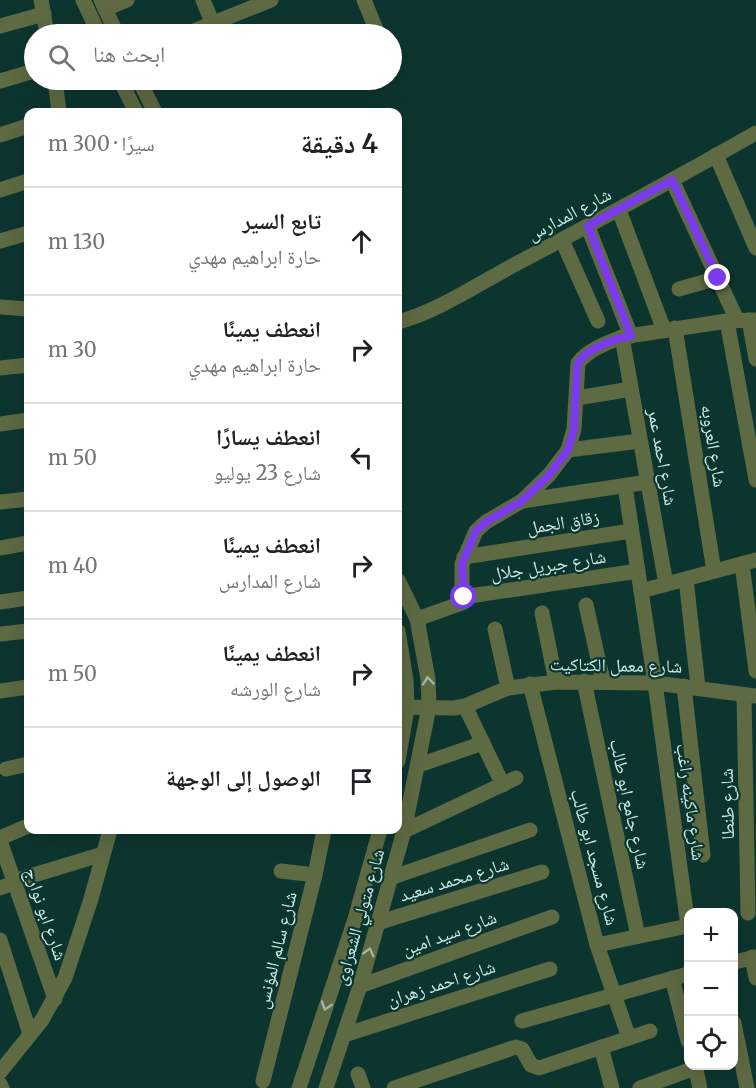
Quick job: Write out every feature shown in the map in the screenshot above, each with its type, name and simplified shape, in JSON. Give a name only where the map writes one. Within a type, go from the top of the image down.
[{"type":"street","points":[[83,0],[94,24]]},
{"type":"street","points":[[112,24],[103,4],[127,0]]},
{"type":"street","points":[[203,0],[213,24],[271,0]]},
{"type":"street","points":[[364,0],[374,24]]},
{"type":"street","points":[[0,26],[42,7],[45,24]]},
{"type":"street","points":[[0,81],[24,74]]},
{"type":"street","points":[[56,90],[58,108]]},
{"type":"street","points":[[125,90],[134,108]]},
{"type":"street","points":[[144,90],[153,108]]},
{"type":"street","points":[[0,135],[24,127]]},
{"type":"street","name":"شارع المدارس","points":[[402,321],[438,305],[562,240],[756,133]]},
{"type":"street","points":[[716,155],[751,220],[756,248]]},
{"type":"street","points":[[672,180],[718,278],[742,320],[756,359]]},
{"type":"street","points":[[0,190],[24,182]]},
{"type":"street","name":"شارع العروبه","points":[[618,210],[669,329],[714,571]]},
{"type":"street","name":"شارع احمد عمر","points":[[588,226],[626,336],[631,389],[666,584]]},
{"type":"street","points":[[0,241],[24,234]]},
{"type":"street","points":[[562,240],[598,321]]},
{"type":"street","points":[[679,289],[718,278]]},
{"type":"street","points":[[0,307],[24,309]]},
{"type":"street","points":[[417,619],[462,603],[464,597],[461,572],[464,557],[476,531],[486,522],[522,501],[549,475],[568,450],[574,429],[579,360],[606,344],[626,336],[742,320]]},
{"type":"street","points":[[742,320],[756,480]]},
{"type":"street","points":[[0,368],[24,365]]},
{"type":"street","points":[[577,398],[631,389]]},
{"type":"street","points":[[0,424],[24,421]]},
{"type":"street","points":[[568,450],[640,441]]},
{"type":"street","points":[[522,501],[648,482]]},
{"type":"street","points":[[625,486],[655,683]]},
{"type":"street","points":[[0,502],[24,499]]},
{"type":"street","name":"زقاق الجمل","points":[[464,557],[632,531]]},
{"type":"street","points":[[0,548],[24,544]]},
{"type":"street","points":[[641,591],[749,562],[756,671]]},
{"type":"street","name":"شارع جبريل جلال","points":[[464,597],[638,571]]},
{"type":"street","points":[[686,579],[703,855]]},
{"type":"street","name":"شارع متولي الشعراوى","points":[[326,1088],[360,986],[404,831],[429,707],[428,679],[417,619],[402,588]]},
{"type":"street","points":[[0,602],[24,599]]},
{"type":"street","points":[[586,605],[603,681]]},
{"type":"street","points":[[542,613],[556,681]]},
{"type":"street","points":[[495,629],[508,688]]},
{"type":"street","points":[[0,634],[24,631]]},
{"type":"street","points":[[402,656],[406,680],[402,708]]},
{"type":"street","name":"شارع معمل الكتاكيت","points":[[402,708],[465,706],[508,688],[556,681],[655,683],[750,695]]},
{"type":"street","name":"شارع جامع ابو طالب","points":[[584,681],[638,936]]},
{"type":"street","name":"شارع ماكينه راغب","points":[[655,683],[686,908]]},
{"type":"street","name":"شارع مسجد ابو طالب","points":[[530,684],[597,945],[629,1038]]},
{"type":"street","points":[[0,691],[24,688]]},
{"type":"street","name":"شارع طنطا","points":[[746,914],[750,695]]},
{"type":"street","points":[[404,831],[509,782],[483,743],[465,706]]},
{"type":"street","points":[[419,765],[483,743]]},
{"type":"street","points":[[6,769],[24,765]]},
{"type":"street","points":[[0,839],[24,828]]},
{"type":"street","points":[[390,878],[530,830]]},
{"type":"street","points":[[0,1072],[55,999],[69,966],[109,834]]},
{"type":"street","name":"شارع سالم المؤنس","points":[[262,1081],[315,875],[323,834]]},
{"type":"street","name":"شارع متولي الشعراوى","points":[[298,1088],[355,919],[379,834]]},
{"type":"street","name":"شارع ابو نوارج","points":[[0,839],[9,884],[55,999]]},
{"type":"street","points":[[9,884],[103,854]]},
{"type":"street","points":[[281,871],[315,875]]},
{"type":"street","name":"شارع محمد سعيد","points":[[377,923],[542,872]]},
{"type":"street","name":"شارع سيد امين","points":[[360,986],[552,917]]},
{"type":"street","points":[[597,945],[684,927]]},
{"type":"street","points":[[0,940],[30,1034]]},
{"type":"street","points":[[738,961],[754,957],[756,978]]},
{"type":"street","name":"شارع احمد زهران","points":[[344,1035],[550,969]]},
{"type":"street","points":[[522,1021],[684,975]]},
{"type":"street","points":[[672,978],[684,1025]]},
{"type":"street","points":[[394,1088],[519,1047],[531,1065],[539,1068],[650,1031]]},
{"type":"street","points":[[738,1043],[747,1088]]},
{"type":"street","points":[[601,1047],[612,1088]]},
{"type":"street","points":[[640,1088],[687,1070]]},
{"type":"street","points":[[696,1070],[700,1088]]},
{"type":"street","points":[[0,1084],[2,1088]]},
{"type":"route","points":[[464,597],[461,572],[471,538],[486,522],[522,501],[549,475],[568,450],[574,429],[579,360],[606,344],[631,336],[588,226],[672,180],[718,278]]}]
